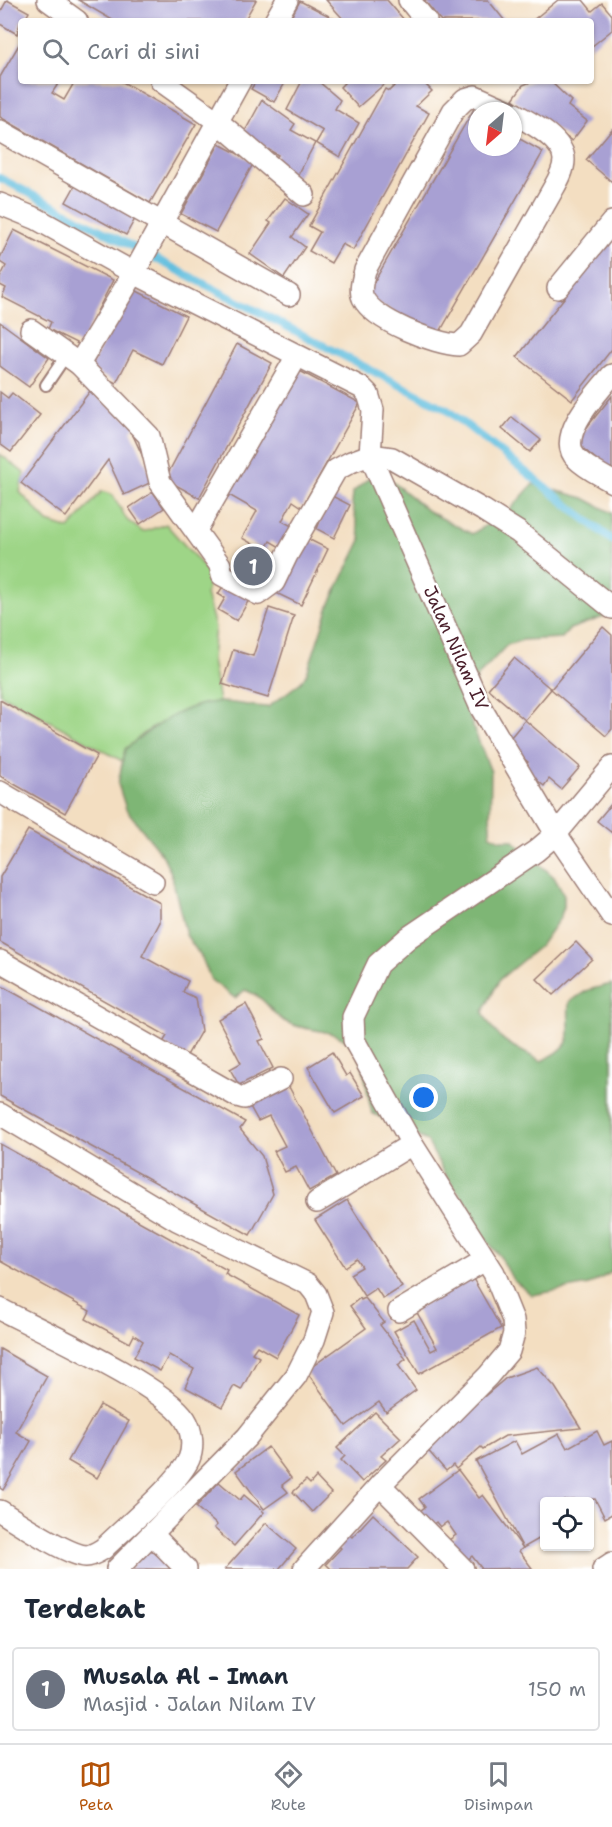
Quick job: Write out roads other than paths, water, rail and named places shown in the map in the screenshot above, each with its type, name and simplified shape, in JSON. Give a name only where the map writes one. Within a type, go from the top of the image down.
[{"type":"street","points":[[48,0],[73,18]]},
{"type":"street","points":[[277,18],[287,0]]},
{"type":"street","points":[[408,0],[423,18]]},
{"type":"street","points":[[165,84],[216,121],[304,195]]},
{"type":"street","points":[[73,359],[138,265],[238,84]]},
{"type":"street","points":[[494,102],[471,88],[465,99],[453,111],[365,270],[362,297],[376,313],[441,344],[459,345],[471,334],[561,173],[564,158],[558,145],[522,119]]},
{"type":"street","points":[[0,131],[156,229],[289,295]]},
{"type":"street","points":[[0,204],[138,265],[297,356],[353,382],[368,394],[373,410],[370,455]]},
{"type":"street","points":[[558,288],[612,222]]},
{"type":"street","points":[[31,330],[73,359],[149,436],[160,482],[220,565],[222,575],[258,594],[274,582],[336,470],[370,455],[392,458],[518,532],[612,608]]},
{"type":"street","points":[[196,530],[297,356]]},
{"type":"street","points":[[612,375],[583,412],[571,435],[571,452],[577,459],[612,482]]},
{"type":"street","name":"Jalan Nilam IV","points":[[370,455],[482,708],[556,834],[612,916]]},
{"type":"street","points":[[304,1569],[380,1485],[488,1376],[509,1351],[514,1333],[513,1320],[494,1273],[412,1143],[354,1040],[353,1017],[361,996],[378,964],[409,937],[556,834],[612,767]]},
{"type":"street","points":[[0,792],[153,882]]},
{"type":"street","points":[[0,961],[237,1096],[244,1098],[280,1079]]},
{"type":"street","points":[[0,1114],[177,1220],[308,1284],[316,1294],[323,1312],[314,1340],[296,1376],[266,1416],[117,1569]]},
{"type":"street","points":[[317,1202],[412,1143]]},
{"type":"street","points":[[399,1311],[485,1260]]},
{"type":"street","points":[[0,1309],[149,1388],[185,1418],[192,1437],[189,1458],[175,1478],[103,1549],[86,1556],[62,1547],[0,1511]]},
{"type":"street","points":[[380,1485],[463,1569]]},
{"type":"street","points":[[152,1534],[186,1569]]},
{"type":"street","points":[[603,1569],[612,1563]]},
{"type":"lane","points":[[46,385],[73,359]]},
{"type":"waterway","points":[[0,178],[446,409],[612,540]]},
{"type":"place","name":"Musala Al - Iman","points":[[253,566]]}]
